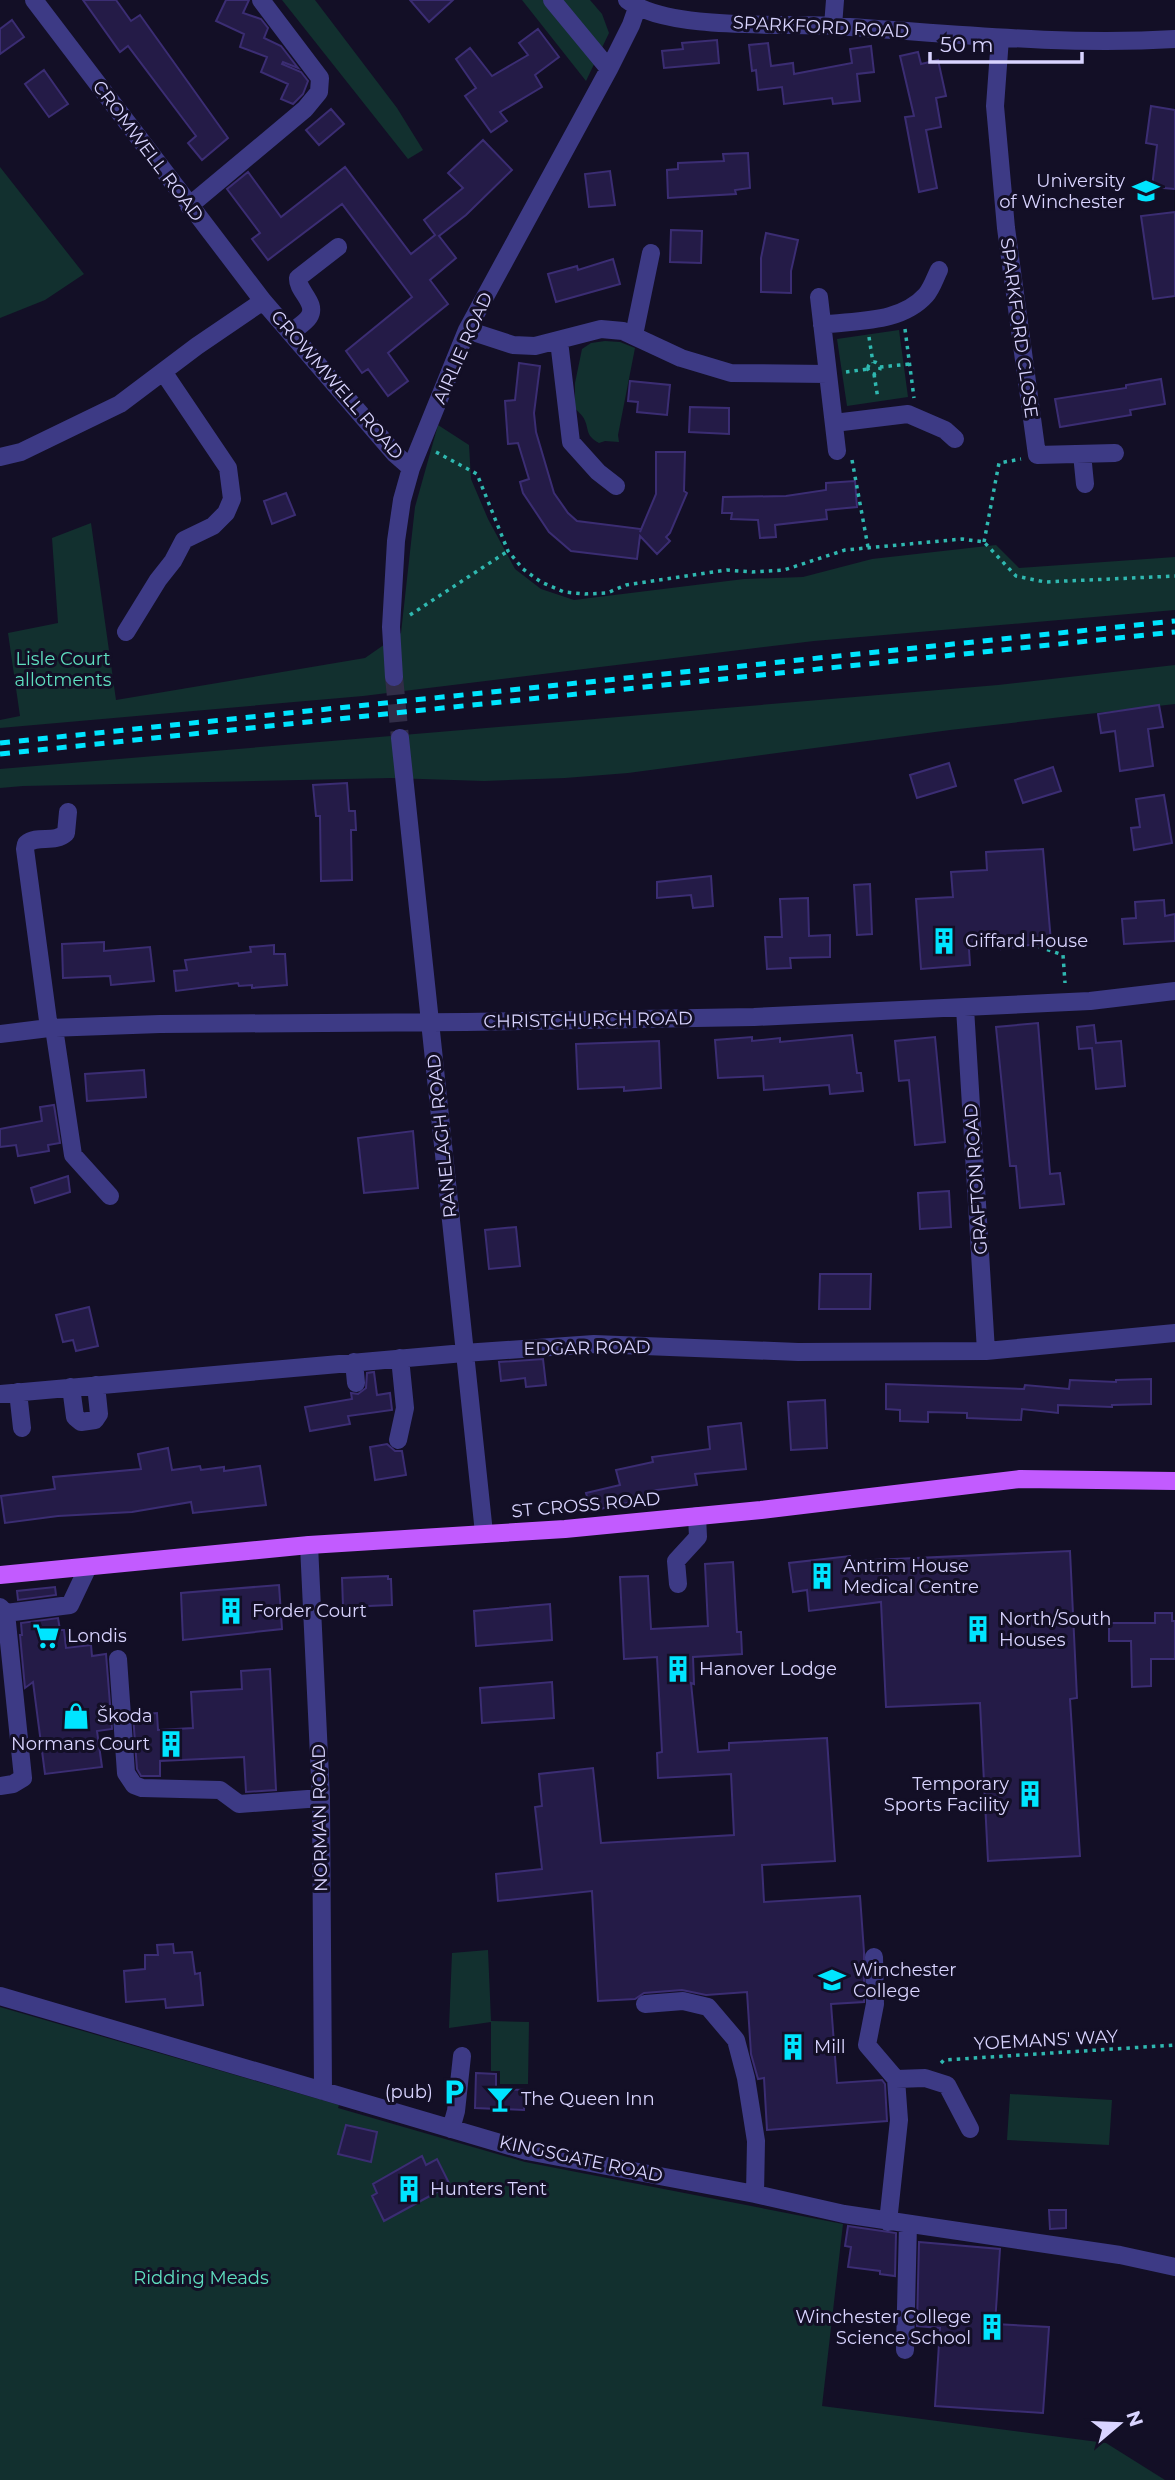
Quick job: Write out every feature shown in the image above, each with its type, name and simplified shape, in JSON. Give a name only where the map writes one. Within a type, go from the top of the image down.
[{"type":"main road","name":"ST CROSS ROAD","points":[[0,1575],[309,1545],[565,1529],[697,1517],[1020,1479],[1175,1481]]},
{"type":"street","name":"CROMWELL ROAD","points":[[34,0],[263,301]]},
{"type":"street","points":[[189,206],[305,109],[319,92],[320,78],[261,0]]},
{"type":"street","points":[[552,0],[610,69]]},
{"type":"street","points":[[833,26],[835,0]]},
{"type":"street","name":"AIRLIE ROAD","points":[[394,677],[391,627],[396,541],[402,500],[411,468],[467,330],[610,69],[632,4]]},
{"type":"street","name":"SPARKFORD ROAD","points":[[632,4],[690,21],[833,26],[1000,38],[1129,42],[1175,40]]},
{"type":"street","name":"SPARKFORD CLOSE","points":[[1000,38],[995,106],[1006,228],[1037,456]]},
{"type":"street","points":[[291,333],[309,317],[311,311],[296,281],[338,247]]},
{"type":"street","points":[[634,335],[651,253]]},
{"type":"street","points":[[822,325],[899,314],[909,310],[928,293],[939,270]]},
{"type":"street","points":[[819,297],[837,451]]},
{"type":"street","points":[[0,457],[21,452],[120,404],[263,301]]},
{"type":"street","name":"CROWMWELL ROAD","points":[[263,301],[395,454],[411,468]]},
{"type":"street","points":[[467,330],[513,345],[536,346],[601,329],[623,331],[681,358],[730,373],[828,374]]},
{"type":"street","points":[[559,341],[571,442],[598,472],[616,486]]},
{"type":"street","points":[[126,632],[184,540],[214,526],[226,513],[232,499],[228,468],[164,373]]},
{"type":"street","points":[[834,423],[912,416],[945,430],[955,439]]},
{"type":"street","points":[[1037,456],[1115,453]]},
{"type":"street","points":[[1082,454],[1085,484]]},
{"type":"street","name":"RANELAGH ROAD","points":[[400,738],[484,1533]]},
{"type":"street","points":[[68,812],[66,833],[62,837],[34,839],[26,844],[25,849],[73,1155],[110,1196]]},
{"type":"street","name":"CHRISTCHURCH ROAD","points":[[0,1034],[52,1028],[160,1024],[431,1023],[754,1017],[1066,1002],[1175,990]]},
{"type":"street","name":"GRAFTON ROAD","points":[[965,1008],[986,1351]]},
{"type":"street","name":"EDGAR ROAD","points":[[0,1394],[400,1358],[594,1344],[798,1352],[986,1351],[1175,1333]]},
{"type":"street","points":[[398,1440],[405,1408],[400,1358]]},
{"type":"street","points":[[354,1362],[356,1383]]},
{"type":"street","points":[[71,1387],[75,1417],[81,1422],[95,1420],[99,1415],[96,1385]]},
{"type":"street","points":[[19,1392],[22,1428]]},
{"type":"street","points":[[678,1584],[676,1561],[698,1536],[697,1517]]},
{"type":"street","name":"NORMAN ROAD","points":[[309,1545],[321,1798],[323,2091]]},
{"type":"street","points":[[0,1786],[13,1784],[23,1778],[3,1610],[70,1605],[88,1567]]},
{"type":"street","points":[[118,1659],[127,1773],[134,1785],[142,1788],[220,1790],[239,1804],[321,1798]]},
{"type":"street","points":[[874,1957],[875,2004],[867,2045],[896,2079],[899,2120],[888,2222]]},
{"type":"street","name":"KINGSGATE ROAD","points":[[0,1996],[527,2151],[888,2222],[1107,2252],[1175,2267]]},
{"type":"street","points":[[645,2004],[684,2001],[708,2007],[737,2040],[756,2141],[755,2194]]},
{"type":"street","points":[[451,2129],[456,2111],[462,2056]]},
{"type":"street","points":[[896,2079],[925,2077],[947,2085],[970,2130]]},
{"type":"street","points":[[905,2350],[908,2224]]},
{"type":"path","points":[[899,314],[910,364],[912,416]]},
{"type":"path","points":[[880,368],[875,362],[869,365],[868,370],[874,374],[881,418]]},
{"type":"path","points":[[880,368],[910,364]]},
{"type":"path","points":[[874,374],[879,372],[880,368]]},
{"type":"path","points":[[419,447],[441,454],[477,474],[508,551],[523,569],[541,582],[564,592],[607,593],[626,584],[727,570],[783,570],[802,566],[824,556],[868,547],[962,539],[984,542],[1016,576],[1045,582],[1175,576]]},
{"type":"path","points":[[837,451],[852,457],[868,547]]},
{"type":"path","points":[[984,542],[999,463],[1037,456]]},
{"type":"path","points":[[391,627],[508,551]]},
{"type":"path","points":[[1031,944],[1063,955],[1066,1002]]},
{"type":"path","name":"YOEMANS' WAY","points":[[925,2077],[944,2060],[1175,2045]]},
{"type":"green space","points":[[282,0],[315,0],[397,108],[423,150],[408,159]]},
{"type":"green space","points":[[522,0],[590,0],[602,14],[609,33],[586,81]]},
{"type":"green space","points":[[0,167],[84,274],[45,300],[0,318]]},
{"type":"green space","points":[[899,330],[908,397],[847,406],[837,339]]},
{"type":"green space","points":[[620,342],[635,348],[618,435],[619,442],[599,443],[591,437],[583,417],[575,408],[575,383],[582,349],[591,343]]},
{"type":"green space","name":"Lisle Court allotments","points":[[438,425],[469,445],[471,479],[488,519],[515,569],[541,589],[574,600],[744,579],[803,577],[872,559],[996,545],[1019,568],[1175,557],[1175,610],[814,641],[363,696],[0,728],[0,720],[20,716],[8,633],[58,623],[52,538],[91,523],[116,700],[365,658],[401,633],[415,507]]},
{"type":"green space","points":[[1175,665],[1175,704],[950,730],[628,773],[484,781],[391,778],[0,788],[0,769],[998,685]]},
{"type":"green space","points":[[488,1950],[491,2021],[529,2022],[528,2084],[500,2084],[500,2071],[491,2071],[491,2022],[449,2028],[452,1953]]},
{"type":"green space","name":"Ridding Meads","points":[[0,2007],[525,2162],[843,2224],[822,2406],[1106,2443],[1165,2480],[0,2480]]},
{"type":"green space","points":[[1010,2094],[1112,2100],[1109,2145],[1007,2140]]},
{"type":"building","points":[[83,0],[116,0],[131,21],[140,15],[228,138],[202,160],[188,143],[196,136],[128,46],[120,52]]},
{"type":"building","points":[[226,0],[249,0],[243,13],[261,19],[268,28],[264,38],[281,46],[298,68],[283,62],[282,64],[301,72],[308,81],[303,94],[293,104],[281,99],[288,84],[261,72],[267,57],[240,47],[244,34],[216,21]]},
{"type":"building","points":[[410,0],[453,0],[429,22]]},
{"type":"building","points":[[12,20],[24,37],[0,54],[0,29]]},
{"type":"building","points":[[538,29],[559,57],[535,75],[542,87],[500,112],[507,121],[491,132],[465,96],[476,88],[456,59],[470,48],[492,76],[528,55],[519,43]]},
{"type":"building","points":[[717,40],[719,63],[664,68],[662,51],[683,49],[682,43]]},
{"type":"building","points":[[768,43],[771,66],[793,63],[794,74],[852,63],[850,49],[871,46],[874,72],[857,74],[860,101],[833,104],[832,98],[784,104],[782,87],[758,90],[756,70],[752,71],[749,45]]},
{"type":"building","points":[[918,52],[921,64],[938,60],[946,96],[936,98],[941,127],[926,130],[937,188],[919,192],[905,117],[914,116],[900,56]]},
{"type":"building","points":[[44,70],[68,104],[49,117],[25,84]]},
{"type":"building","points":[[1151,106],[1175,110],[1175,189],[1152,187],[1157,145],[1146,143]]},
{"type":"building","points":[[331,109],[344,124],[319,145],[306,130]]},
{"type":"building","points":[[483,140],[512,170],[466,215],[439,236],[456,258],[430,280],[448,304],[388,353],[408,381],[388,396],[368,369],[362,373],[346,351],[412,297],[342,204],[268,260],[252,239],[260,233],[227,189],[248,172],[281,217],[345,167],[411,254],[435,235],[424,220],[463,188],[448,173]]},
{"type":"building","points":[[748,153],[750,188],[735,190],[736,194],[668,198],[667,170],[678,169],[678,163],[724,161],[723,154]]},
{"type":"building","points":[[610,171],[615,205],[589,207],[585,174]]},
{"type":"building","points":[[1175,212],[1175,296],[1153,299],[1141,216]]},
{"type":"building","points":[[671,230],[702,231],[701,263],[670,262]]},
{"type":"building","points":[[766,233],[798,240],[791,271],[791,293],[761,292],[761,258]]},
{"type":"building","points":[[613,259],[620,284],[556,302],[548,274],[577,266],[578,270]]},
{"type":"building","points":[[519,363],[540,366],[534,413],[536,432],[554,493],[577,521],[641,529],[640,532],[656,494],[656,452],[685,452],[684,491],[687,493],[666,537],[670,541],[657,554],[640,536],[637,559],[571,551],[549,532],[523,493],[520,482],[529,479],[518,443],[508,444],[505,401],[515,400]]},
{"type":"building","points":[[1161,379],[1165,404],[1130,410],[1131,415],[1060,427],[1055,399],[1126,388],[1126,385]]},
{"type":"building","points":[[630,381],[670,385],[667,415],[637,412],[638,402],[628,401]]},
{"type":"building","points":[[690,407],[729,408],[729,434],[689,432]]},
{"type":"building","points":[[855,481],[857,507],[826,510],[827,519],[775,525],[776,537],[760,538],[758,520],[731,519],[732,513],[722,513],[723,497],[786,496],[826,490],[826,483]]},
{"type":"building","points":[[286,493],[295,515],[272,524],[264,501]]},
{"type":"building","points":[[1159,705],[1163,727],[1148,729],[1153,766],[1120,771],[1115,731],[1101,733],[1098,714]]},
{"type":"building","points":[[949,763],[956,786],[917,798],[910,775]]},
{"type":"building","points":[[1053,767],[1061,791],[1023,803],[1015,780]]},
{"type":"building","points":[[347,783],[349,811],[355,811],[356,830],[351,830],[352,880],[321,881],[320,816],[316,816],[313,785]]},
{"type":"building","points":[[1164,795],[1172,843],[1134,850],[1131,828],[1140,827],[1136,799]]},
{"type":"building","points":[[1043,849],[1051,942],[1001,949],[1001,946],[969,949],[970,965],[921,969],[916,899],[953,897],[951,872],[987,870],[986,852]]},
{"type":"building","points":[[711,876],[713,906],[693,908],[691,895],[657,898],[657,882]]},
{"type":"building","points":[[870,884],[872,934],[857,935],[854,885]]},
{"type":"building","points":[[808,898],[809,936],[830,935],[830,957],[790,958],[791,968],[767,969],[765,937],[782,937],[780,899]]},
{"type":"building","points":[[1164,900],[1165,916],[1175,914],[1175,941],[1124,944],[1122,919],[1136,918],[1135,902]]},
{"type":"building","points":[[104,942],[104,951],[150,947],[154,981],[111,985],[110,976],[63,978],[62,944]]},
{"type":"building","points":[[274,945],[274,954],[285,954],[287,985],[252,988],[252,985],[239,986],[238,983],[176,991],[174,971],[187,970],[185,960],[251,952],[250,947]]},
{"type":"building","points":[[1038,1023],[1050,1174],[1060,1173],[1064,1204],[1020,1208],[1016,1166],[1010,1166],[996,1027]]},
{"type":"building","points":[[1094,1025],[1096,1043],[1121,1041],[1125,1086],[1096,1089],[1092,1048],[1079,1049],[1077,1027]]},
{"type":"building","points":[[852,1035],[857,1073],[861,1073],[863,1091],[830,1094],[829,1085],[764,1090],[763,1076],[718,1078],[715,1040],[752,1037],[752,1041],[780,1038],[780,1042]]},
{"type":"building","points":[[935,1037],[945,1142],[915,1145],[909,1080],[899,1081],[895,1041]]},
{"type":"building","points":[[659,1041],[661,1088],[624,1091],[624,1087],[578,1089],[576,1044]]},
{"type":"building","points":[[144,1070],[146,1097],[87,1101],[85,1074]]},
{"type":"building","points":[[54,1105],[60,1143],[48,1145],[49,1151],[18,1156],[16,1145],[0,1147],[0,1129],[42,1121],[40,1107]]},
{"type":"building","points":[[413,1131],[418,1188],[364,1193],[358,1138]]},
{"type":"building","points":[[68,1176],[70,1192],[35,1203],[31,1188]]},
{"type":"building","points":[[949,1191],[951,1227],[920,1229],[918,1193]]},
{"type":"building","points":[[516,1227],[520,1266],[489,1269],[485,1230]]},
{"type":"building","points":[[820,1274],[871,1274],[870,1309],[819,1309]]},
{"type":"building","points":[[89,1307],[98,1346],[76,1351],[73,1340],[63,1342],[56,1315]]},
{"type":"building","points":[[543,1359],[546,1385],[526,1387],[525,1378],[501,1381],[499,1362]]},
{"type":"building","points":[[374,1372],[377,1395],[390,1393],[392,1410],[348,1416],[350,1424],[310,1431],[305,1407],[352,1399],[351,1393],[358,1394],[366,1388],[367,1373]]},
{"type":"building","points":[[1151,1379],[1151,1404],[1112,1407],[1058,1405],[1058,1413],[1022,1409],[1021,1420],[967,1418],[967,1413],[928,1412],[928,1422],[900,1421],[900,1410],[886,1409],[886,1384],[1024,1389],[1025,1385],[1069,1389],[1070,1380],[1116,1382]]},
{"type":"building","points":[[825,1400],[827,1448],[791,1450],[788,1402]]},
{"type":"building","points":[[741,1423],[746,1469],[695,1474],[697,1485],[648,1491],[649,1498],[591,1511],[586,1493],[620,1485],[616,1470],[653,1462],[652,1457],[710,1449],[708,1427]]},
{"type":"building","points":[[387,1444],[395,1451],[402,1451],[406,1475],[375,1480],[370,1447]]},
{"type":"building","points":[[168,1448],[172,1470],[200,1466],[201,1470],[224,1467],[224,1471],[260,1466],[266,1505],[193,1513],[191,1502],[132,1512],[58,1516],[5,1523],[1,1496],[55,1489],[53,1477],[141,1469],[138,1454]]},
{"type":"building","name":"North/South Houses","points":[[1070,1551],[1077,1698],[1070,1699],[1080,1856],[988,1861],[980,1703],[886,1707],[881,1602],[809,1611],[807,1590],[793,1592],[789,1563],[850,1556],[851,1561]]},
{"type":"building","points":[[733,1562],[737,1632],[741,1632],[742,1654],[693,1657],[694,1684],[691,1683],[698,1752],[729,1750],[729,1743],[827,1738],[835,1861],[762,1865],[764,1902],[860,1896],[864,2002],[831,2004],[837,2083],[882,2080],[885,2084],[887,2121],[767,2130],[764,2078],[758,2079],[751,2054],[747,1992],[706,1995],[682,1990],[644,1993],[635,1999],[598,2001],[592,1891],[498,1901],[496,1874],[542,1869],[535,1807],[542,1806],[539,1774],[593,1768],[601,1843],[734,1835],[731,1774],[658,1778],[657,1753],[662,1752],[657,1657],[624,1659],[620,1577],[648,1576],[651,1629],[708,1626],[705,1564]]},
{"type":"building","points":[[388,1576],[388,1579],[391,1579],[392,1605],[343,1607],[342,1578]]},
{"type":"building","name":"Forder Court","points":[[279,1585],[282,1629],[183,1640],[181,1593]]},
{"type":"building","points":[[55,1587],[56,1595],[18,1600],[17,1591]]},
{"type":"building","points":[[550,1604],[552,1640],[476,1646],[474,1611]]},
{"type":"building","points":[[1155,1613],[1172,1613],[1172,1621],[1175,1621],[1175,1659],[1151,1659],[1151,1686],[1132,1687],[1131,1641],[1109,1641],[1109,1623],[1155,1623]]},
{"type":"building","name":"Škoda","points":[[58,1618],[60,1630],[64,1630],[66,1648],[91,1645],[92,1656],[106,1654],[112,1729],[97,1731],[102,1767],[45,1774],[33,1682],[25,1688],[21,1623]]},
{"type":"building","name":"Normans Court","points":[[270,1669],[276,1790],[246,1792],[244,1757],[160,1761],[160,1776],[141,1776],[137,1769],[133,1715],[157,1713],[158,1730],[193,1728],[191,1692],[242,1689],[241,1671]]},
{"type":"building","points":[[552,1682],[554,1718],[482,1723],[480,1688]]},
{"type":"building","points":[[173,1944],[174,1953],[192,1952],[195,1974],[200,1973],[203,2005],[166,2008],[165,1999],[126,2002],[124,1971],[145,1969],[145,1955],[158,1955],[157,1945]]},
{"type":"building","name":"The Queen Inn","points":[[476,2073],[496,2074],[496,2089],[525,2090],[524,2110],[475,2108]]},
{"type":"building","points":[[346,2125],[377,2132],[371,2162],[338,2154]]},
{"type":"building","name":"Hunters Tent","points":[[422,2156],[426,2165],[437,2159],[450,2185],[384,2221],[372,2196],[377,2193],[373,2184]]},
{"type":"building","points":[[1049,2210],[1066,2210],[1066,2228],[1050,2229]]},
{"type":"building","points":[[848,2226],[896,2233],[895,2276],[848,2267],[851,2247],[845,2246]]},
{"type":"building","name":"Winchester College Science School","points":[[919,2242],[1000,2249],[995,2324],[1049,2327],[1043,2413],[935,2406],[940,2328],[917,2326]]},
{"type":"tunnel","points":[[394,677],[400,738]]},
{"type":"railway","points":[[0,743],[1175,621]]},
{"type":"railway","points":[[0,754],[1175,632]]},
{"type":"place","name":"University of Winchester","points":[[1146,191]]},
{"type":"place","name":"Giffard House","points":[[944,941]]},
{"type":"place","name":"Antrim House Medical Centre","points":[[822,1576]]},
{"type":"place","name":"Forder Court","points":[[231,1611]]},
{"type":"place","name":"North/South Houses","points":[[978,1629]]},
{"type":"place","name":"Londis","points":[[46,1636]]},
{"type":"place","name":"Hanover Lodge","points":[[678,1669]]},
{"type":"place","name":"Škoda","points":[[76,1716]]},
{"type":"place","name":"Normans Court","points":[[171,1744]]},
{"type":"place","name":"Temporary Sports Facility","points":[[1030,1794]]},
{"type":"place","name":"Winchester College","points":[[832,1980]]},
{"type":"place","name":"Mill","points":[[793,2047]]},
{"type":"place","name":"(pub)","points":[[454,2092]]},
{"type":"place","name":"The Queen Inn","points":[[500,2099]]},
{"type":"place","name":"Hunters Tent","points":[[409,2189]]},
{"type":"place","name":"Winchester College Science School","points":[[992,2327]]}]
